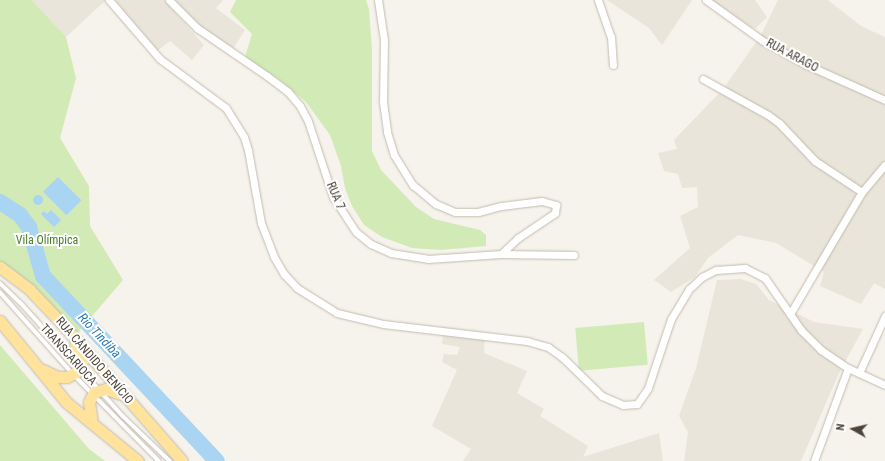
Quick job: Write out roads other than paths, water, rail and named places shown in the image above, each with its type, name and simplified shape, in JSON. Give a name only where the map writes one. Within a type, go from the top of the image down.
[{"type":"main road","name":"RUA CÂNDIDO BENÍCIO","points":[[0,267],[30,290],[64,326],[182,461]]},
{"type":"main road","points":[[0,321],[66,402],[138,461]]},
{"type":"main road","points":[[39,368],[58,377],[76,372],[81,352],[64,326]]},
{"type":"main road","points":[[92,423],[89,402],[95,391],[106,389],[124,396]]},
{"type":"street","points":[[109,0],[160,59],[226,108],[248,150],[261,223],[274,257],[284,274],[297,288],[337,313],[383,324],[504,337],[548,347],[602,396],[622,405],[637,404],[648,388],[671,319],[688,289],[702,277],[716,270],[745,268],[765,278],[811,342],[848,368],[885,385]]},
{"type":"street","name":"RUA 7","points":[[169,0],[197,28],[267,76],[288,92],[300,106],[308,121],[333,198],[356,232],[371,244],[391,253],[428,260],[501,254],[574,255]]},
{"type":"street","points":[[378,0],[384,40],[383,102],[387,132],[394,155],[413,185],[436,204],[455,212],[478,212],[501,206],[542,201],[556,204],[554,213],[518,238],[501,254]]},
{"type":"street","points":[[598,0],[611,37],[613,65]]},
{"type":"street","name":"RUA ARAGO","points":[[706,0],[763,41],[805,64],[885,100]]},
{"type":"street","points":[[703,80],[780,123],[815,161],[862,192]]},
{"type":"street","points":[[790,314],[862,192],[885,165]]},
{"type":"street","points":[[859,373],[885,316]]},
{"type":"street","points":[[814,461],[848,368]]},
{"type":"lane","name":"TRANSCARIOCA","points":[[0,283],[25,307],[76,372],[159,461]]},
{"type":"lane","name":"TRANSCARIOCA","points":[[0,292],[95,391],[170,461]]},
{"type":"water","points":[[58,177],[81,200],[66,215],[43,192]]},
{"type":"water","points":[[36,195],[40,195],[42,196],[42,204],[36,205],[33,202],[33,198]]},
{"type":"water","points":[[51,210],[61,220],[54,227],[41,214],[44,211],[47,214]]},
{"type":"waterway","name":"Rio Tindiba","points":[[0,202],[20,215],[29,227],[43,276],[217,461]]},
{"type":"park label","name":"Vila Olímpica","points":[[47,241]]}]
